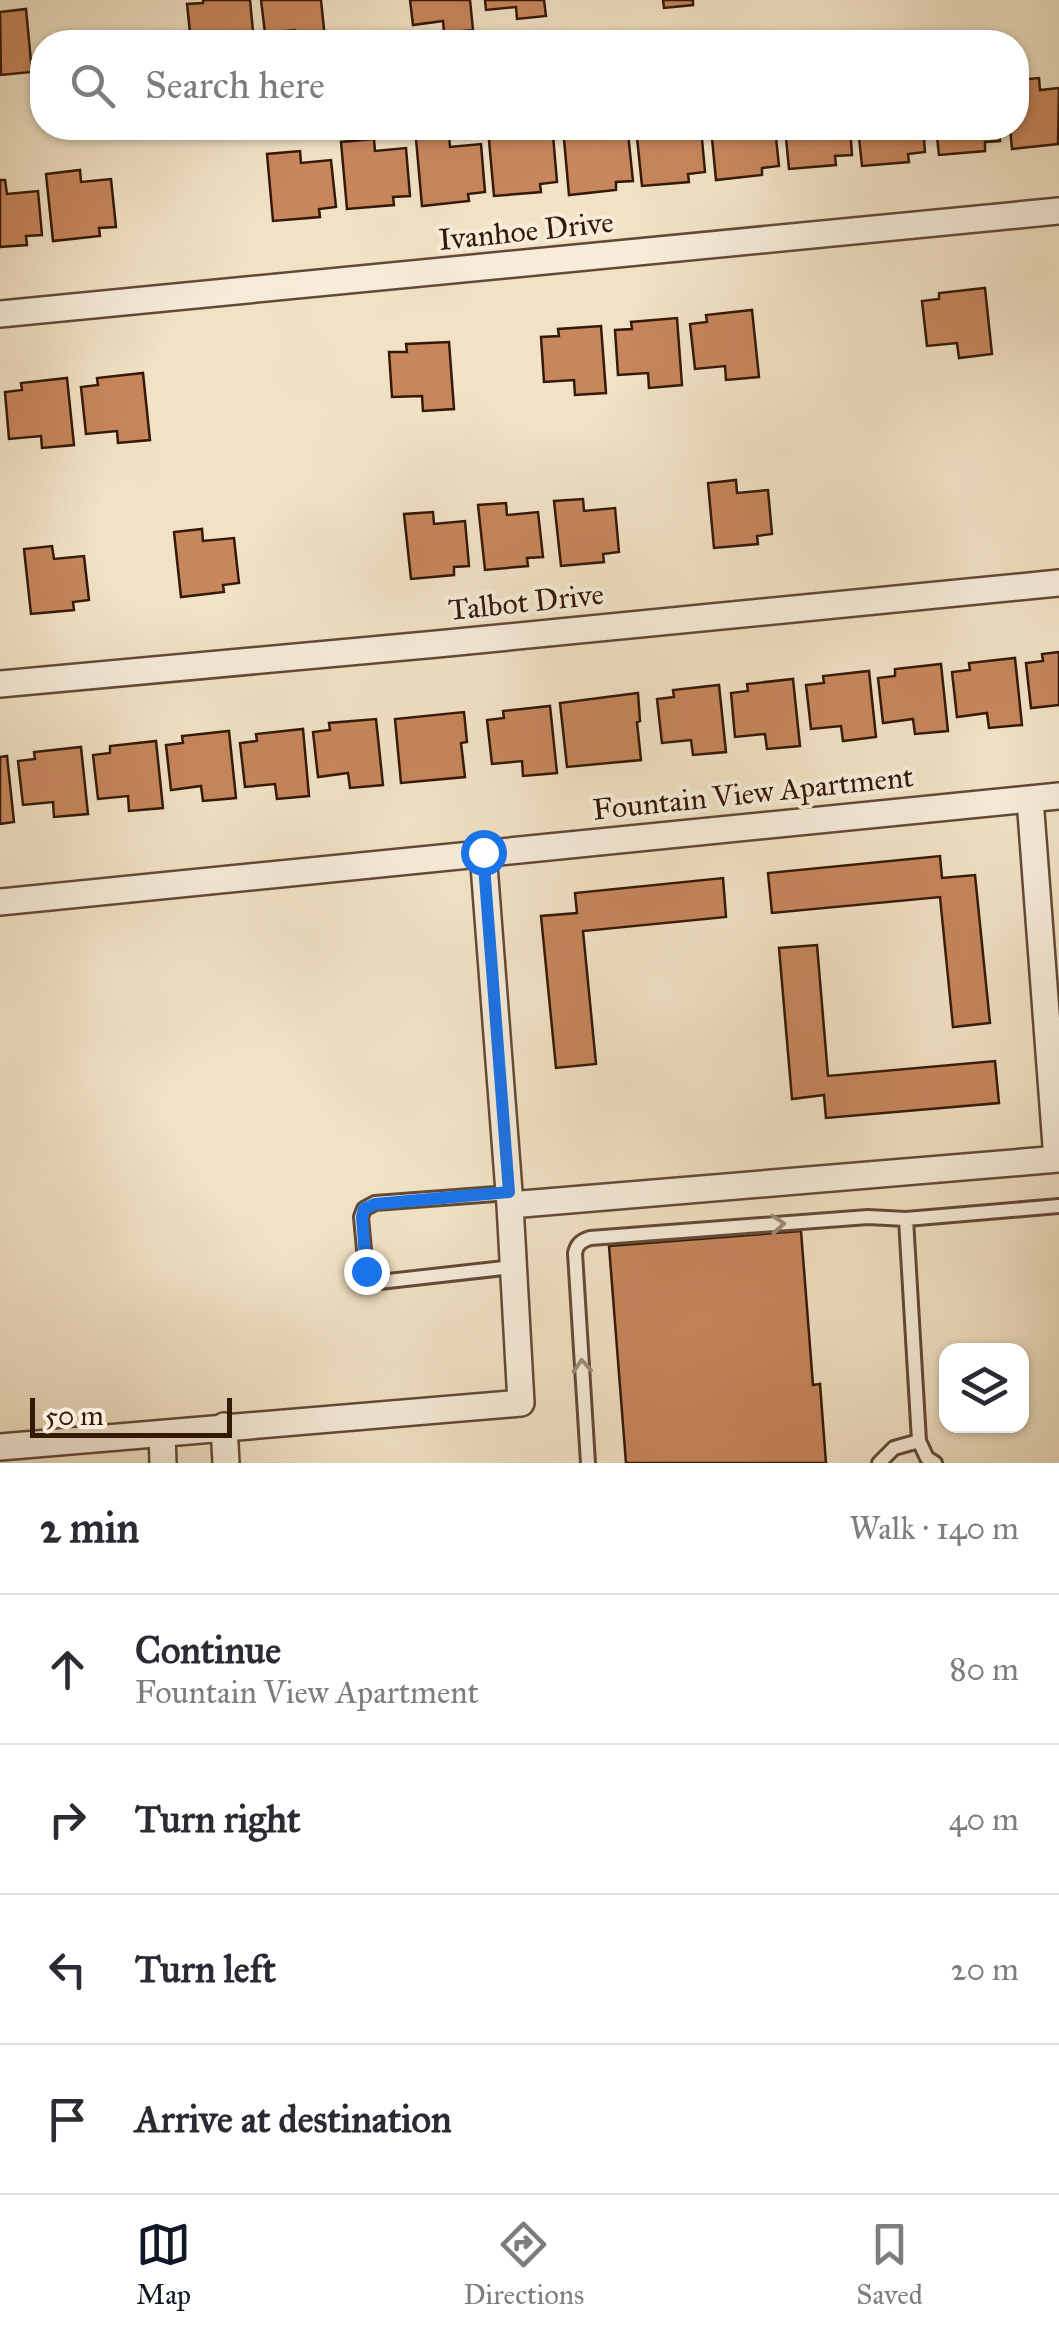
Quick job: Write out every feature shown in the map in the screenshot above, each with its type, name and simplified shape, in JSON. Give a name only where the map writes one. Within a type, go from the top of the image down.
[{"type":"street","name":"Ivanhoe Drive","points":[[0,314],[1059,211]]},
{"type":"street","name":"Talbot Drive","points":[[0,684],[1059,582]]},
{"type":"street","name":"Fountain View Apartment","points":[[0,902],[1059,796]]},
{"type":"street","points":[[510,1199],[1058,1159],[1030,799]]},
{"type":"street","points":[[0,1447],[521,1403],[510,1199],[483,852]]},
{"type":"street","points":[[224,1426],[226,1463]]},
{"type":"street","points":[[162,1434],[163,1463]]},
{"type":"lane","points":[[510,1199],[375,1204],[364,1209],[362,1217],[366,1271],[379,1282],[514,1267]]},
{"type":"lane","points":[[588,1463],[575,1253],[583,1241],[868,1217],[906,1219],[1059,1206]]},
{"type":"lane","points":[[906,1219],[919,1441],[927,1458],[935,1463]]},
{"type":"lane","points":[[879,1463],[894,1448],[919,1441]]},
{"type":"building","points":[[250,0],[253,30],[190,30],[187,4]]},
{"type":"building","points":[[261,0],[321,0],[324,30],[265,30]]},
{"type":"building","points":[[410,0],[470,0],[473,30],[444,30],[443,21],[413,25]]},
{"type":"building","points":[[485,0],[544,0],[546,16],[517,19],[516,7],[486,10]]},
{"type":"building","points":[[663,0],[693,0],[693,5],[664,8]]},
{"type":"building","points":[[26,9],[30,72],[1,75],[0,12]]},
{"type":"building","points":[[1039,78],[1040,90],[1059,88],[1058,144],[1012,149],[1011,140],[1029,140],[1029,79]]},
{"type":"building","points":[[374,140],[375,151],[406,148],[410,196],[393,197],[394,205],[347,209],[341,142]]},
{"type":"building","points":[[416,140],[449,140],[450,147],[481,144],[485,192],[468,194],[469,201],[422,206]]},
{"type":"building","points":[[489,140],[553,140],[557,182],[540,184],[541,192],[494,196]]},
{"type":"building","points":[[564,140],[629,140],[633,181],[616,182],[616,190],[569,195]]},
{"type":"building","points":[[637,140],[702,140],[705,172],[688,174],[689,182],[642,186]]},
{"type":"building","points":[[712,140],[776,140],[779,166],[762,168],[762,175],[716,180]]},
{"type":"building","points":[[786,140],[851,140],[852,155],[835,156],[836,165],[789,169]]},
{"type":"building","points":[[859,140],[924,140],[925,152],[908,154],[909,162],[862,166]]},
{"type":"building","points":[[937,140],[1000,140],[985,142],[985,151],[939,155]]},
{"type":"building","points":[[300,151],[301,163],[331,160],[336,207],[319,209],[320,217],[273,221],[267,154]]},
{"type":"building","points":[[80,170],[81,182],[111,179],[116,227],[99,228],[100,236],[53,241],[46,174]]},
{"type":"building","points":[[0,180],[5,180],[7,194],[38,191],[42,235],[26,236],[27,245],[0,247]]},
{"type":"building","points":[[985,288],[992,354],[959,358],[957,343],[927,346],[922,301],[939,299],[939,293]]},
{"type":"building","points":[[752,310],[759,377],[726,380],[725,366],[695,369],[690,324],[707,322],[706,315]]},
{"type":"building","points":[[677,318],[682,385],[649,388],[648,373],[618,375],[615,330],[632,329],[631,322]]},
{"type":"building","points":[[601,326],[606,393],[575,395],[574,380],[544,382],[541,337],[559,336],[558,329]]},
{"type":"building","points":[[449,342],[454,409],[423,411],[422,396],[392,397],[389,352],[407,352],[406,344]]},
{"type":"building","points":[[143,373],[150,440],[118,443],[117,431],[86,434],[81,387],[98,385],[97,378]]},
{"type":"building","points":[[67,378],[74,445],[42,448],[41,436],[9,439],[5,392],[22,390],[21,383]]},
{"type":"building","points":[[736,480],[737,493],[768,490],[772,534],[757,536],[758,544],[714,548],[708,483]]},
{"type":"building","points":[[583,499],[584,511],[615,508],[619,552],[603,554],[604,562],[561,566],[554,501]]},
{"type":"building","points":[[506,503],[507,515],[538,512],[543,557],[527,558],[528,566],[485,570],[478,505]]},
{"type":"building","points":[[433,512],[434,524],[465,521],[469,566],[454,567],[454,575],[411,579],[404,514]]},
{"type":"building","points":[[202,529],[203,541],[234,538],[239,583],[223,585],[224,592],[181,597],[174,532]]},
{"type":"building","points":[[52,546],[54,559],[84,556],[89,600],[73,602],[74,610],[31,614],[24,549]]},
{"type":"building","points":[[1059,652],[1059,705],[1031,708],[1026,663],[1043,661],[1042,654]]},
{"type":"building","points":[[1015,658],[1022,725],[989,728],[987,713],[957,717],[952,672],[970,670],[969,663]]},
{"type":"building","points":[[941,664],[948,731],[915,734],[913,719],[883,723],[878,678],[895,676],[895,669]]},
{"type":"building","points":[[869,671],[876,737],[843,741],[841,726],[811,729],[806,685],[824,683],[823,676]]},
{"type":"building","points":[[793,679],[800,746],[767,749],[765,734],[735,737],[731,693],[748,691],[747,684]]},
{"type":"building","points":[[719,685],[726,752],[693,755],[691,740],[662,743],[657,699],[674,697],[673,690]]},
{"type":"building","points":[[638,693],[641,760],[567,767],[560,703]]},
{"type":"building","points":[[550,706],[557,773],[523,776],[522,761],[492,764],[487,720],[504,718],[503,711]]},
{"type":"building","points":[[464,712],[467,742],[461,743],[465,777],[401,783],[395,719]]},
{"type":"building","points":[[376,719],[383,785],[350,788],[348,773],[318,777],[313,732],[330,730],[329,723]]},
{"type":"building","points":[[303,729],[309,796],[277,799],[275,784],[245,787],[240,743],[257,741],[256,734]]},
{"type":"building","points":[[229,731],[236,798],[203,801],[201,786],[171,790],[166,745],[183,743],[182,736]]},
{"type":"building","points":[[156,741],[163,808],[129,811],[128,796],[98,799],[93,755],[110,753],[110,746]]},
{"type":"building","points":[[81,747],[88,814],[54,817],[53,802],[23,805],[18,761],[35,759],[34,752]]},
{"type":"building","points":[[7,756],[14,822],[0,824],[0,757]]},
{"type":"building","points":[[940,856],[942,878],[975,875],[990,1023],[953,1027],[940,897],[772,913],[768,873]]},
{"type":"building","points":[[723,878],[726,917],[583,931],[596,1064],[556,1068],[541,916],[577,913],[575,893]]},
{"type":"building","points":[[817,945],[828,1076],[995,1061],[999,1103],[826,1118],[824,1095],[792,1099],[779,948]]},
{"type":"building","points":[[801,1231],[813,1385],[820,1384],[826,1463],[626,1463],[609,1246]]},
{"type":"route","points":[[366,1271],[364,1209],[375,1204],[509,1192],[483,852]]}]
